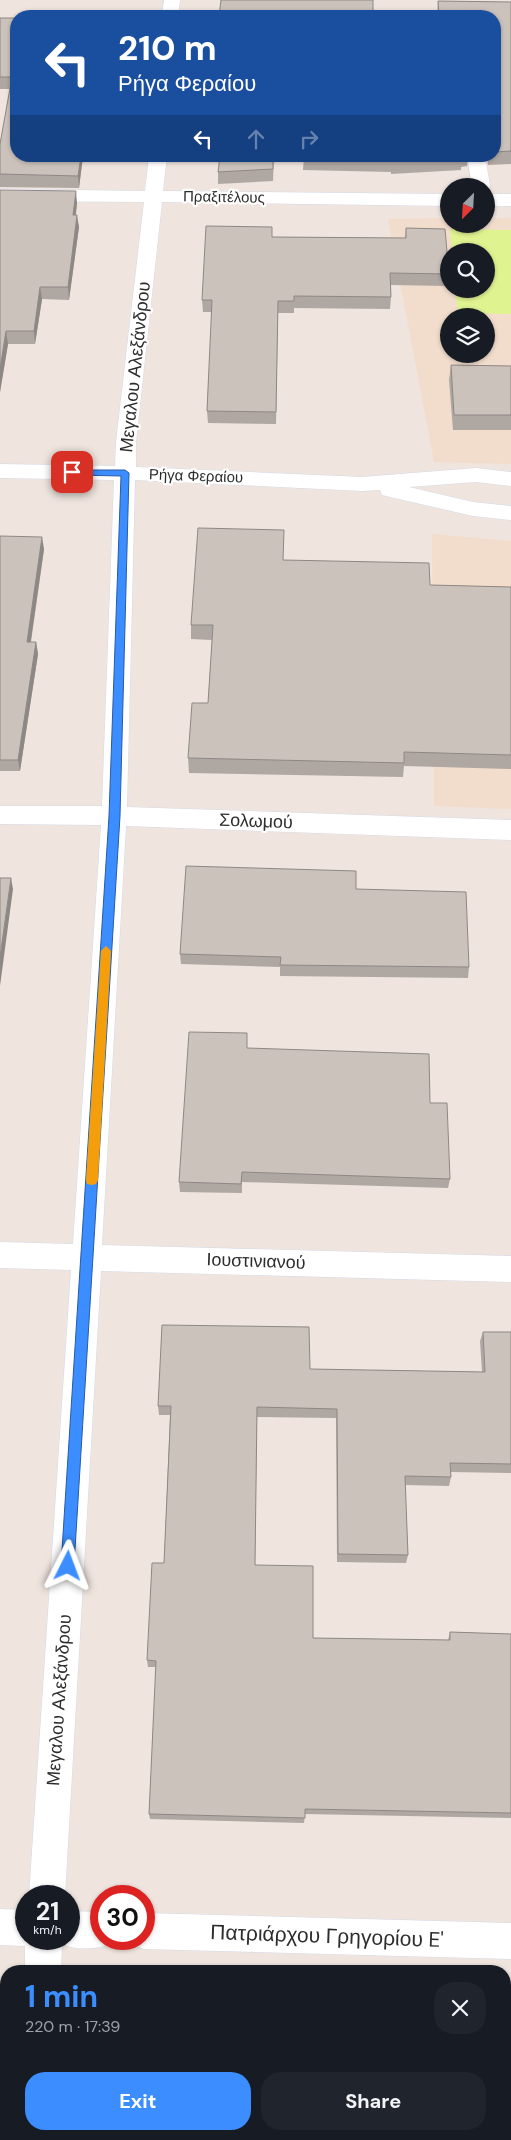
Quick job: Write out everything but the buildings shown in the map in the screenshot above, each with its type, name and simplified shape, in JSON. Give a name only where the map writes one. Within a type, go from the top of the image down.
[{"type":"street","name":"Μεγαλου Αλεξάνδρου","points":[[48,1885],[114,816],[126,442],[157,162]]},
{"type":"street","points":[[477,162],[480,178]]},
{"type":"street","name":"Πραξιτέλους","points":[[0,194],[440,200]]},
{"type":"street","points":[[495,200],[511,200]]},
{"type":"street","name":"Ρήγα Φεραίου","points":[[0,471],[125,473],[362,484],[476,475],[511,479]]},
{"type":"street","name":"Ρήγα Φεραίου","points":[[362,484],[473,509],[511,513]]},
{"type":"street","name":"Σολωμού","points":[[0,814],[114,816],[511,830]]},
{"type":"street","name":"Ιουστινιανού","points":[[0,1255],[511,1269]]},
{"type":"street","points":[[0,1927],[15,1928]]},
{"type":"street","name":"Πατριάρχου Γρηγορίου E'","points":[[155,1931],[511,1941]]},
{"type":"street","points":[[43,1965],[44,1950]]},
{"type":"shaded area","points":[[440,218],[440,233],[495,233],[495,218],[511,218],[511,464],[434,462],[388,219]]},
{"type":"shaded area","points":[[432,534],[511,541],[511,809],[434,806]]},
{"type":"green space","points":[[495,230],[511,230],[511,314],[495,314],[495,308],[457,308],[456,298],[495,298],[495,243],[451,243],[450,233],[495,233]]},
{"type":"slow traffic","points":[[92,1180],[106,951]]},
{"type":"route","points":[[68,1566],[114,816],[125,473],[72,472]]}]
